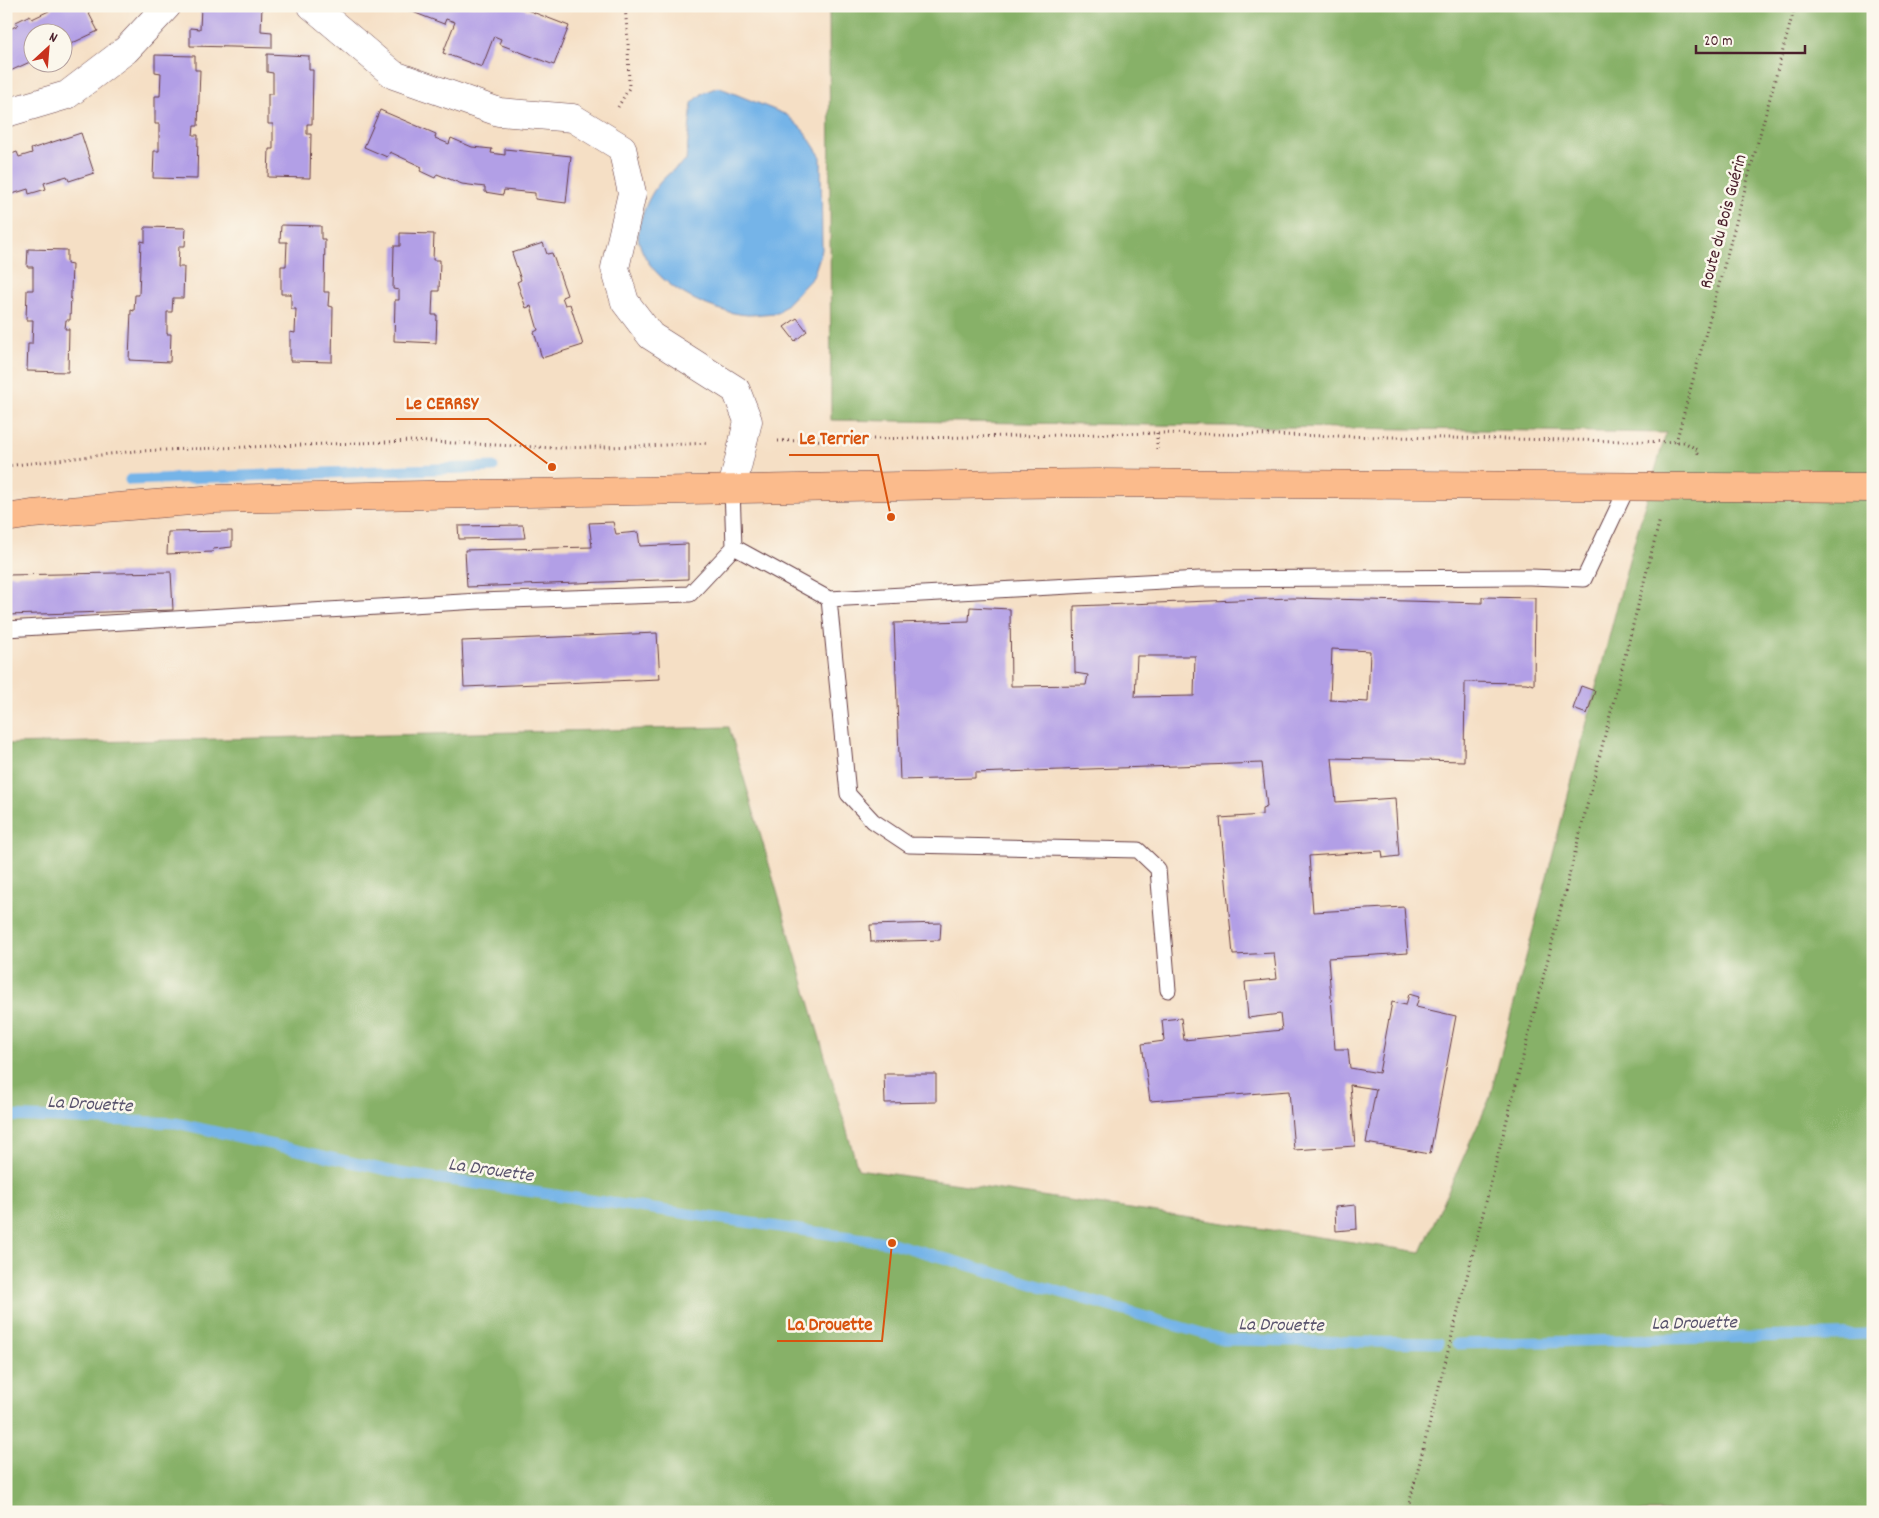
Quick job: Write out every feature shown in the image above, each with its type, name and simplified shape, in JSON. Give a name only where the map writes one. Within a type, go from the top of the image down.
[{"type":"main road","points":[[6,518],[32,514],[215,499],[1098,483],[1873,488]]},
{"type":"street","points":[[6,113],[67,95],[126,50],[167,6]]},
{"type":"street","points":[[312,6],[394,75],[499,112],[573,118],[622,148],[632,193],[616,268],[625,302],[651,336],[736,390],[748,421],[732,489]]},
{"type":"lane","points":[[734,547],[829,599],[1200,579],[1530,577],[1584,579],[1628,486]]},
{"type":"lane","points":[[6,629],[469,602],[690,594],[734,547],[732,489]]},
{"type":"lane","points":[[829,599],[848,794],[873,821],[909,845],[1138,850],[1158,869],[1168,990]]},
{"type":"path","points":[[601,135],[629,88],[625,6]]},
{"type":"path","name":"Route du Bois Guérin","points":[[743,441],[1157,433],[1676,442],[1795,6]]},
{"type":"path","points":[[6,466],[136,451],[412,441],[557,448],[743,441]]},
{"type":"path","points":[[1407,1512],[1661,515]]},
{"type":"green space","points":[[829,6],[1873,6],[1873,1512],[6,1512],[6,744],[729,727],[858,1169],[1421,1252],[1489,1100],[1629,560],[1666,433],[831,420]]},
{"type":"water","points":[[718,87],[787,115],[804,131],[821,157],[822,250],[813,277],[778,313],[748,315],[732,313],[699,302],[668,283],[655,271],[645,257],[639,242],[640,222],[654,191],[670,172],[686,161],[692,103],[703,93]]},
{"type":"building","points":[[51,6],[85,6],[98,31],[72,43],[72,22],[22,22],[22,66],[6,73],[6,31],[18,25],[16,22],[30,15],[32,19],[53,9]]},
{"type":"building","points":[[201,6],[262,6],[261,31],[272,32],[272,48],[190,46],[190,28],[200,29]]},
{"type":"building","points":[[397,6],[517,6],[569,26],[554,65],[499,44],[501,39],[494,36],[482,67],[443,53],[455,22],[446,19],[444,24]]},
{"type":"building","points":[[267,54],[309,56],[309,70],[313,70],[312,124],[307,124],[307,134],[311,134],[310,178],[268,177],[269,149],[273,149],[273,124],[268,124],[268,94],[273,94],[273,73],[267,72]]},
{"type":"building","points":[[155,55],[195,56],[195,70],[200,70],[198,126],[194,126],[193,135],[198,135],[197,179],[153,178],[154,151],[159,151],[159,124],[155,124],[155,96],[160,96],[161,73],[155,72]]},
{"type":"building","points":[[380,110],[436,134],[435,138],[449,144],[451,138],[472,147],[492,149],[491,153],[505,155],[505,149],[571,156],[566,203],[535,199],[535,193],[504,190],[503,195],[485,192],[485,187],[462,184],[437,174],[435,178],[420,171],[422,167],[390,152],[387,157],[364,147]]},
{"type":"building","points":[[81,133],[94,173],[69,181],[67,176],[44,183],[46,189],[29,194],[28,189],[6,196],[6,156],[17,152],[19,157],[32,153],[31,149]]},
{"type":"building","points":[[281,225],[321,226],[321,239],[325,239],[324,292],[329,292],[328,306],[333,307],[332,362],[290,361],[290,332],[295,333],[296,309],[291,309],[291,294],[281,294],[281,266],[286,266],[287,242],[280,242]]},
{"type":"building","points":[[145,227],[186,228],[185,246],[179,246],[178,267],[184,267],[183,298],[173,298],[172,312],[167,312],[167,334],[171,334],[170,362],[129,360],[131,310],[134,311],[135,295],[139,295],[141,241],[145,242]]},
{"type":"building","points":[[400,233],[434,234],[433,260],[440,260],[439,291],[433,291],[432,315],[437,315],[436,343],[394,341],[395,300],[399,300],[399,290],[393,289],[394,246],[400,246]]},
{"type":"building","points":[[543,243],[547,254],[552,253],[567,295],[562,297],[565,305],[570,304],[583,345],[542,358],[534,332],[538,330],[531,306],[526,308],[517,282],[521,280],[512,253]]},
{"type":"building","points":[[28,249],[67,250],[67,264],[72,265],[70,320],[66,320],[65,329],[69,329],[68,372],[27,371],[28,344],[32,344],[33,320],[26,320],[27,290],[33,290],[33,267],[27,267]]},
{"type":"building","points":[[797,318],[807,331],[795,341],[784,327]]},
{"type":"building","points":[[613,522],[616,534],[638,532],[640,546],[688,544],[688,579],[467,587],[465,550],[592,547],[589,523]]},
{"type":"building","points":[[523,525],[525,538],[459,539],[458,526]]},
{"type":"building","points":[[232,531],[232,547],[213,549],[212,552],[167,554],[168,532]]},
{"type":"building","points":[[171,572],[173,610],[6,615],[6,575]]},
{"type":"building","points":[[1482,597],[1535,598],[1534,685],[1526,683],[1465,682],[1464,761],[1332,758],[1336,802],[1395,798],[1399,856],[1383,858],[1382,851],[1309,856],[1313,912],[1404,907],[1408,953],[1328,958],[1335,1049],[1348,1049],[1350,1068],[1379,1073],[1392,1002],[1406,1005],[1409,994],[1419,997],[1416,1007],[1456,1016],[1430,1154],[1366,1143],[1376,1089],[1350,1085],[1355,1146],[1294,1150],[1289,1091],[1150,1101],[1142,1044],[1164,1041],[1162,1020],[1181,1018],[1184,1040],[1282,1030],[1280,1014],[1248,1018],[1245,982],[1277,979],[1274,953],[1233,955],[1220,818],[1262,815],[1262,809],[1267,807],[1262,763],[975,773],[975,778],[900,780],[894,623],[969,621],[970,607],[1010,609],[1011,686],[1086,685],[1088,675],[1075,673],[1074,606],[1292,598],[1482,603]],"holes":[[[1332,649],[1370,651],[1368,702],[1330,700]],[[1137,656],[1195,656],[1194,696],[1135,697]]]},
{"type":"building","points":[[657,633],[660,679],[464,687],[462,641]]},
{"type":"building","points":[[1581,686],[1595,691],[1587,714],[1573,709]]},
{"type":"building","points":[[941,923],[940,940],[871,942],[870,925]]},
{"type":"building","points":[[884,1074],[936,1074],[936,1102],[885,1103]]},
{"type":"building","points":[[1356,1205],[1357,1229],[1336,1231],[1335,1207]]},
{"type":"waterway","points":[[130,480],[493,467]]},
{"type":"waterway","name":"La Drouette","points":[[6,1116],[176,1123],[400,1173],[892,1243],[1225,1340],[1439,1343]]},
{"type":"waterway","name":"La Drouette","points":[[1457,1344],[1873,1334]]},
{"type":"place","name":"Le CERRSY","points":[[552,467]]},
{"type":"place","name":"Le Terrier","points":[[891,517]]},
{"type":"place","name":"La Drouette","points":[[892,1243]]}]
